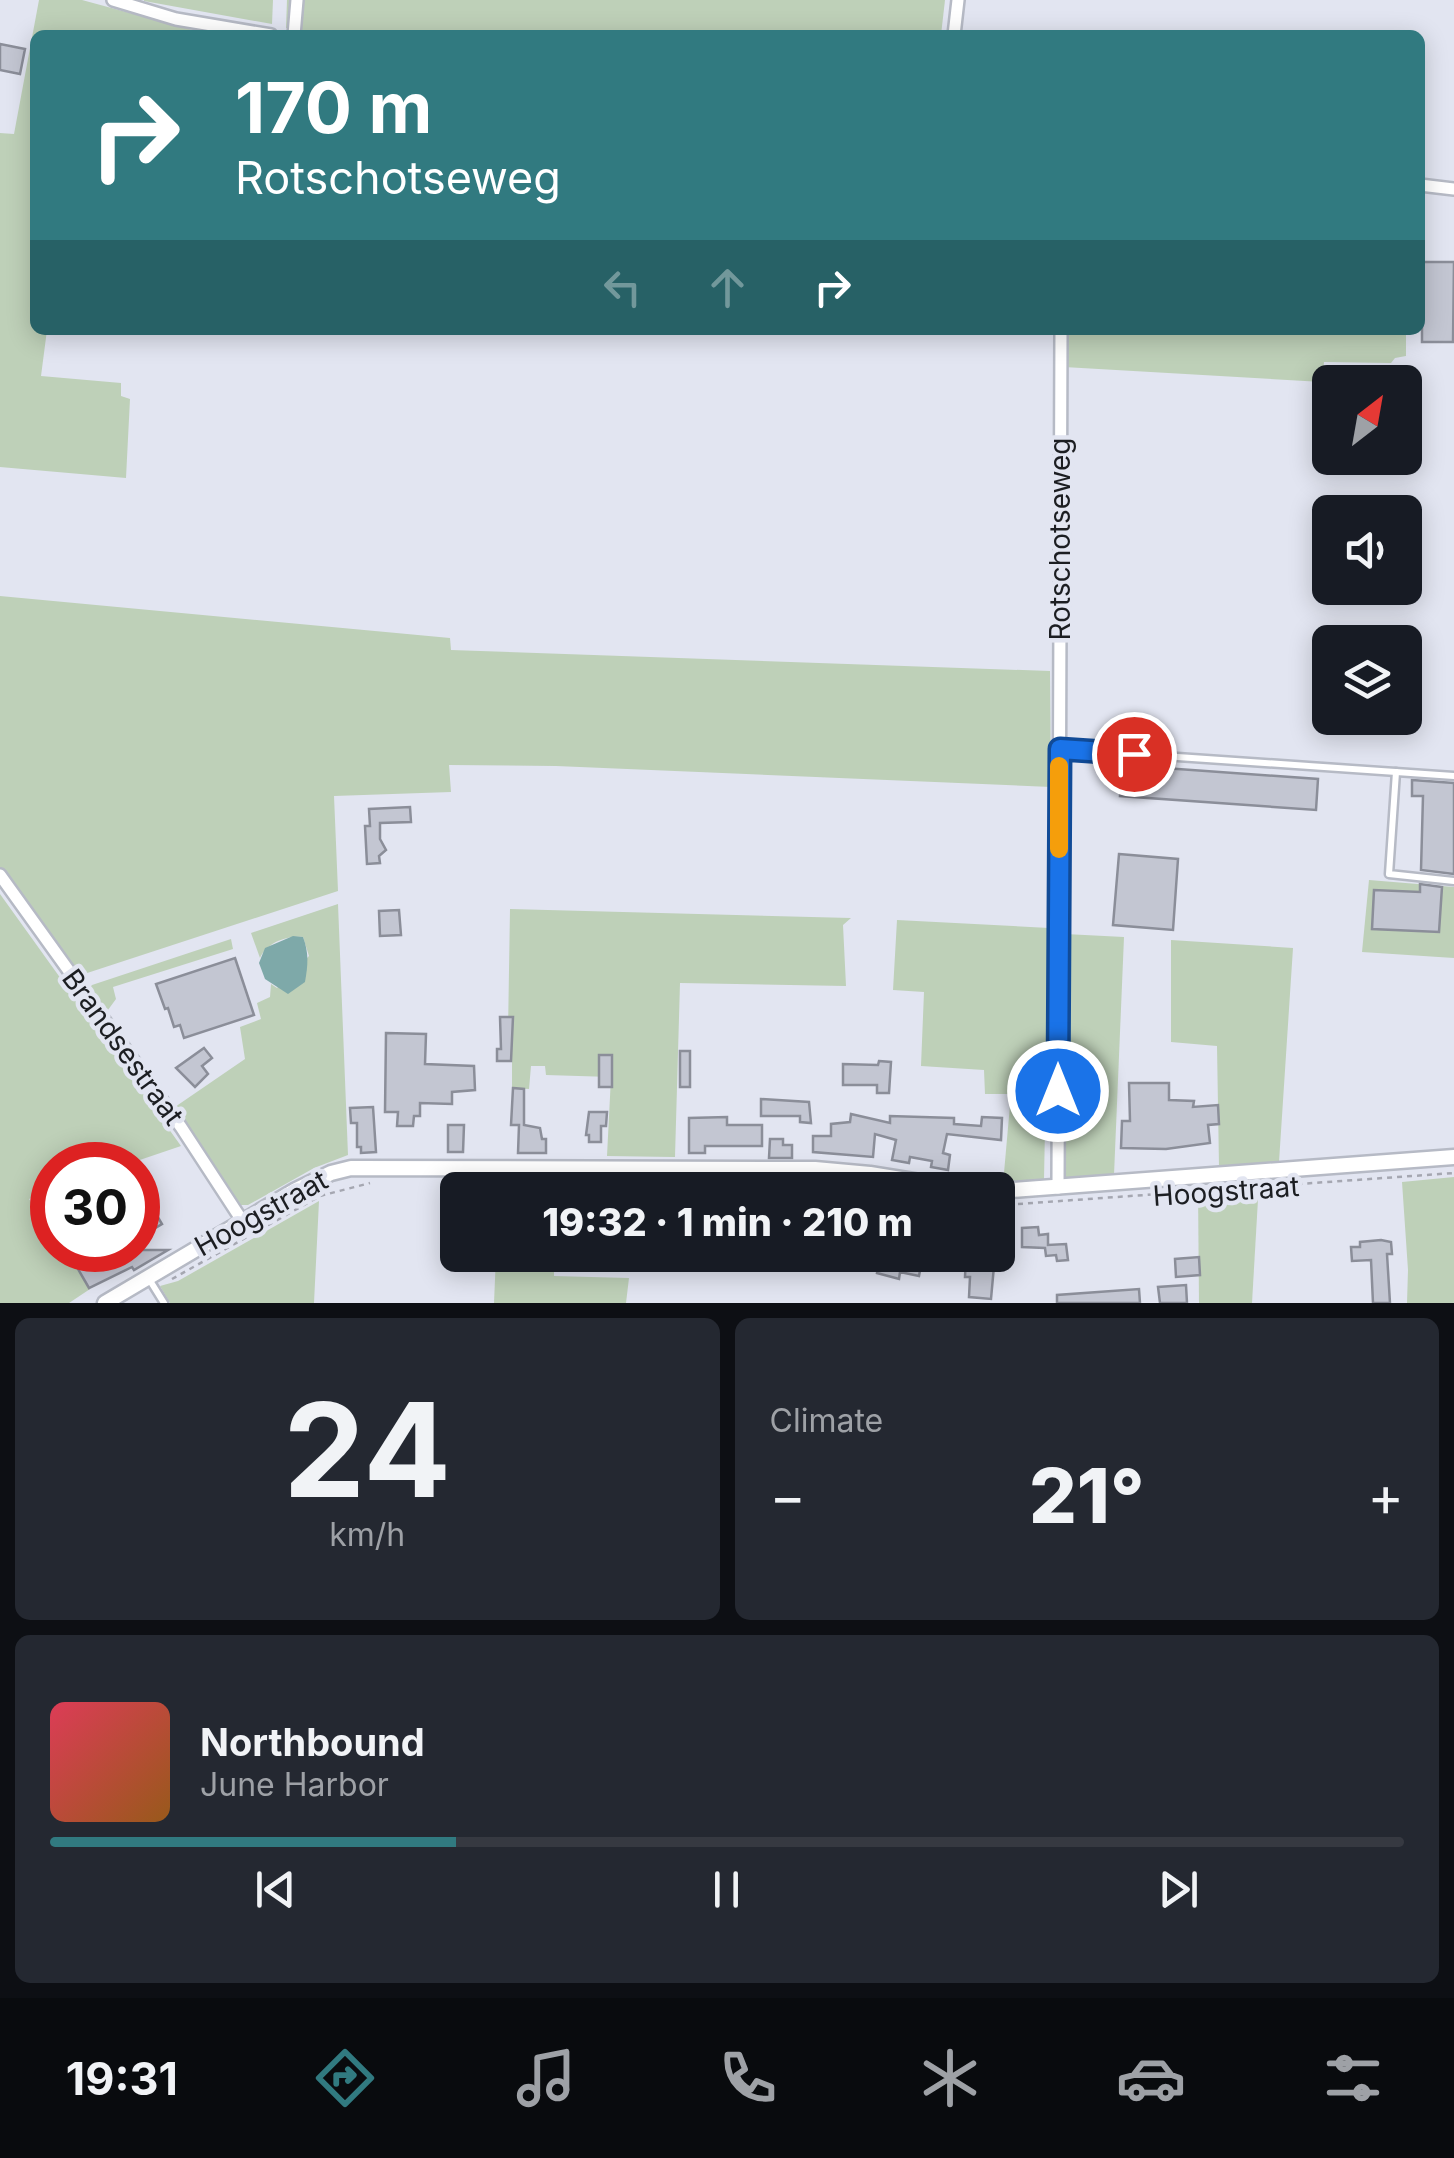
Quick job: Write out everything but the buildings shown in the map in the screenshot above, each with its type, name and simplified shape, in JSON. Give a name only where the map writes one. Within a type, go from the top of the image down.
[{"type":"street","points":[[114,0],[176,19],[239,30]]},
{"type":"street","points":[[294,30],[297,0]]},
{"type":"street","points":[[955,30],[958,0]]},
{"type":"street","points":[[1425,186],[1454,189]]},
{"type":"street","name":"Rotschotseweg","points":[[1058,1188],[1061,335]]},
{"type":"street","name":"Brandsestraat","points":[[0,875],[181,1127],[248,1228]]},
{"type":"street","name":"Hoogstraat","points":[[1015,1190],[1454,1157]]},
{"type":"street","name":"Hoogstraat","points":[[105,1303],[248,1228],[314,1180],[341,1170],[366,1167],[847,1172]]},
{"type":"lane","points":[[1060,749],[1454,776]]},
{"type":"lane","points":[[1396,772],[1389,874],[1454,881]]},
{"type":"lane","points":[[148,1278],[164,1303]]},
{"type":"path","name":"Hoogstraat","points":[[1015,1202],[1454,1173]]},
{"type":"path","name":"Hoogstraat","points":[[248,1228],[320,1196],[378,1182]]},
{"type":"shaded area","points":[[39,0],[82,0],[193,30],[33,30]]},
{"type":"shaded area","points":[[144,0],[273,0],[272,24],[144,1]]},
{"type":"shaded area","points":[[287,0],[945,0],[942,30],[286,28]]},
{"type":"shaded area","points":[[30,48],[30,335],[46,335],[41,376],[121,383],[121,396],[130,399],[126,478],[0,467],[0,133],[14,134]]},
{"type":"shaded area","points":[[1064,335],[1406,335],[1406,356],[1391,363],[1312,365],[1312,381],[1064,367]]},
{"type":"shaded area","points":[[0,596],[450,638],[451,650],[1050,671],[1051,787],[449,765],[451,792],[334,796],[338,891],[78,976],[0,867]]},
{"type":"shaded area","points":[[1369,880],[1454,887],[1454,958],[1362,952]]},
{"type":"shaded area","points":[[0,894],[181,1146],[160,1153],[160,1142],[30,1142],[30,1272],[79,1272],[90,1289],[69,1303],[0,1303]]},
{"type":"shaded area","points":[[338,904],[348,1155],[241,1205],[172,1109],[245,1059],[240,1027],[261,1019],[257,1003],[270,997],[271,984],[277,988],[309,956],[303,937],[297,937],[272,944],[260,958],[251,933]]},
{"type":"shaded area","points":[[510,909],[851,918],[843,925],[846,986],[680,983],[675,1157],[607,1156],[611,1077],[546,1075],[545,1066],[531,1066],[529,1089],[512,1088],[512,1034],[508,1032]]},
{"type":"shaded area","points":[[897,920],[1049,928],[1044,1179],[1015,1183],[1015,1172],[1004,1172],[1011,1094],[985,1094],[984,1070],[921,1066],[924,992],[893,990]]},
{"type":"shaded area","points":[[1065,934],[1124,937],[1114,1175],[1070,1180],[1064,1176]]},
{"type":"shaded area","points":[[293,936],[303,937],[307,970],[305,982],[288,994],[265,979],[259,963],[265,948]]},
{"type":"shaded area","points":[[231,939],[233,949],[113,987],[116,999],[105,1014],[88,990],[92,985]]},
{"type":"shaded area","points":[[1171,940],[1293,948],[1279,1162],[1219,1167],[1217,1046],[1171,1042]]},
{"type":"shaded area","points":[[1454,1177],[1454,1303],[1407,1303],[1402,1182]]},
{"type":"shaded area","points":[[1259,1182],[1252,1303],[1199,1303],[1198,1188]]},
{"type":"shaded area","points":[[319,1201],[314,1303],[170,1303],[160,1286],[178,1281]]},
{"type":"shaded area","points":[[495,1272],[629,1278],[626,1303],[494,1303]]},
{"type":"slow traffic","points":[[1059,766],[1059,849]]},
{"type":"route","points":[[1058,1091],[1060,749],[1134,754]]}]
